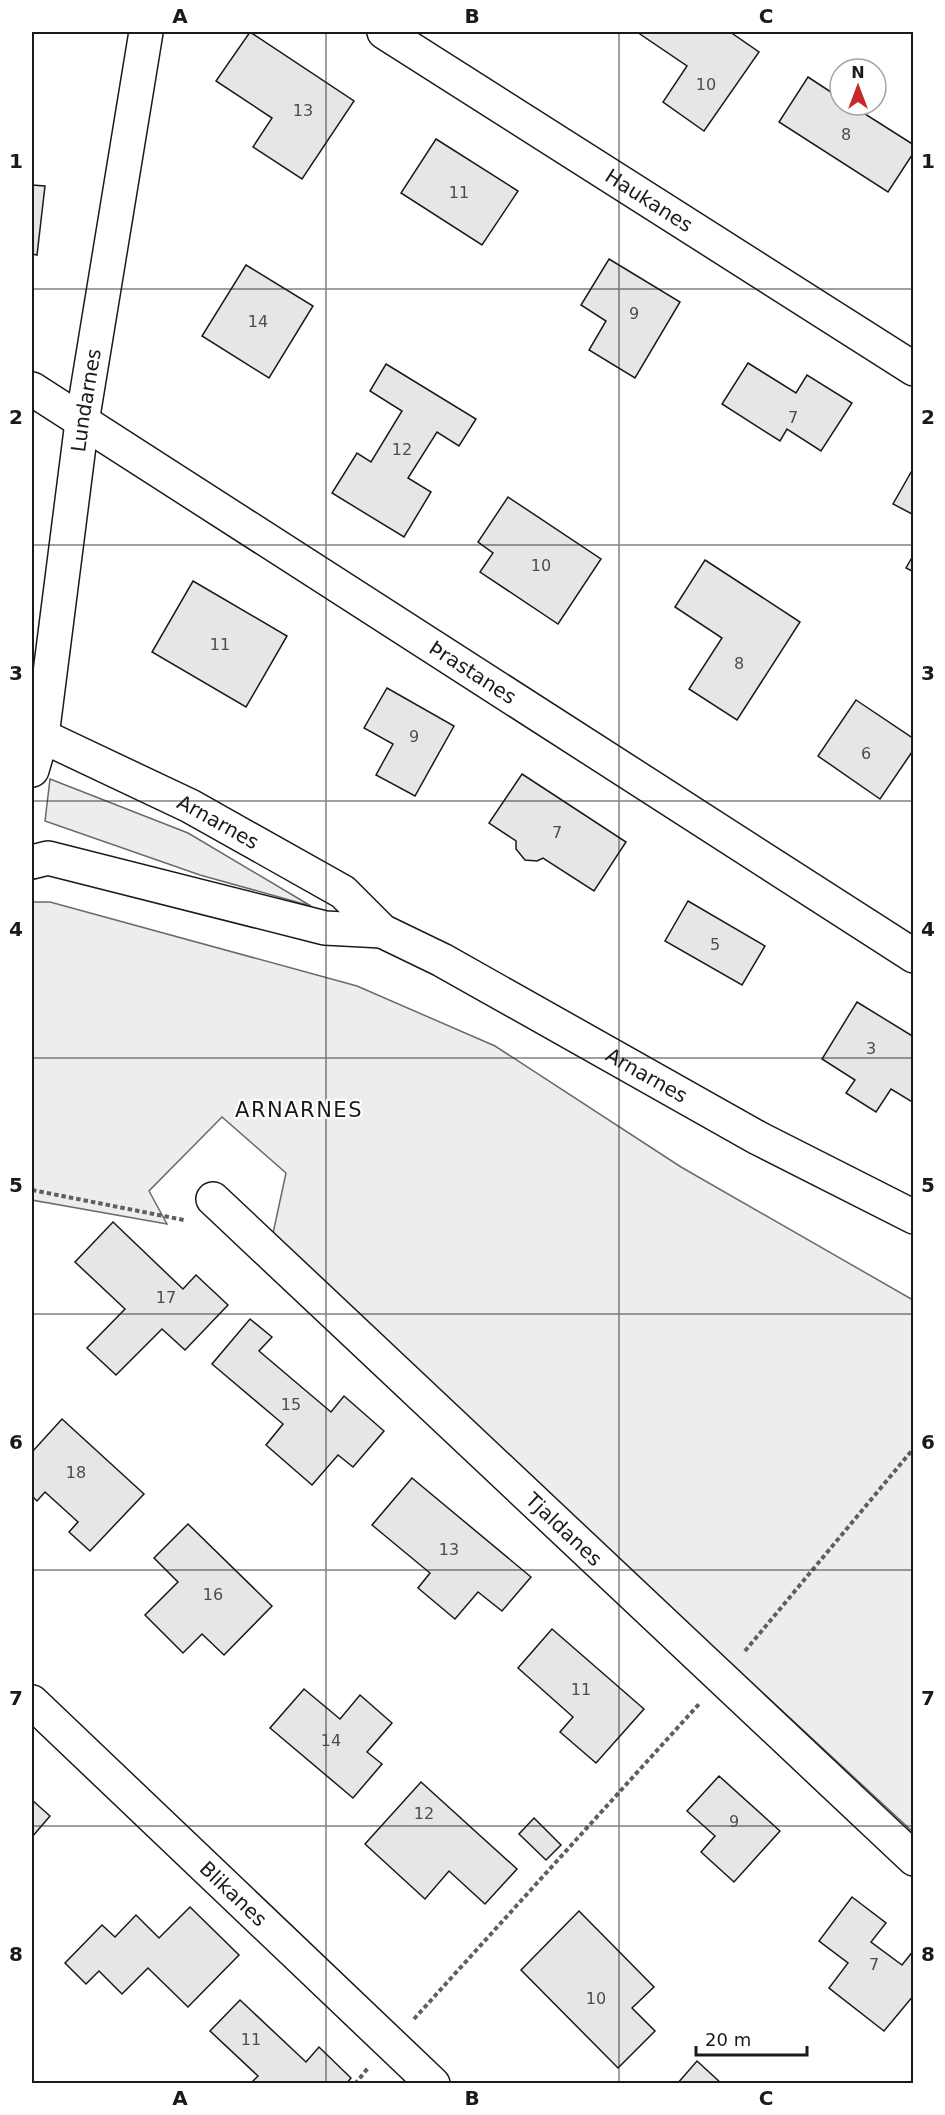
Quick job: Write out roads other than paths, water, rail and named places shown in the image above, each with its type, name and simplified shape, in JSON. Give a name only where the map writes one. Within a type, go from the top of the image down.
[{"type":"street","name":"Lundarnes","points":[[32,770],[42,736],[82,422],[146,32]]},
{"type":"street","name":"Haukanes","points":[[384,32],[914,369]]},
{"type":"street","name":"Þrastanes","points":[[32,389],[914,956]]},
{"type":"street","name":"Arnarnes","points":[[42,736],[190,806],[343,892],[382,931],[442,960],[758,1138],[914,1217]]},
{"type":"street","name":"Arnarnes","points":[[32,862],[48,858],[325,928],[382,931]]},
{"type":"street","name":"Tjaldanes","points":[[203,1211],[723,1678],[914,1859]]},
{"type":"street","name":"Blikanes","points":[[32,1702],[433,2084]]},
{"type":"district","name":"ARNARNES","points":[[299,1110]]}]
